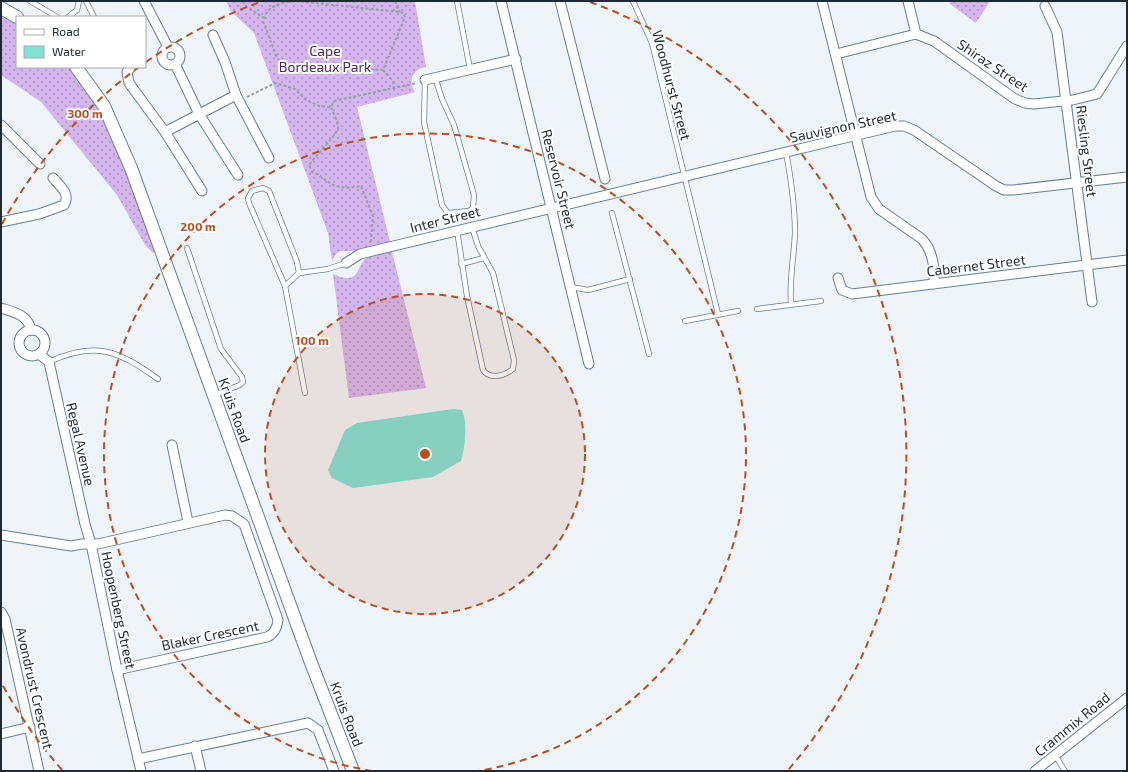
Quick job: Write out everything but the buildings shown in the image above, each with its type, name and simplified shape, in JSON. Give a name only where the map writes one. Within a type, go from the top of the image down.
[{"type":"street","points":[[144,1],[168,47]]},
{"type":"street","name":"Reservoir Street","points":[[501,1],[589,364]]},
{"type":"street","points":[[560,1],[605,179]]},
{"type":"street","points":[[822,1],[871,197],[879,209],[927,244],[933,260],[934,284]]},
{"type":"street","points":[[836,54],[916,34],[908,1]]},
{"type":"street","name":"Riesling Street","points":[[1045,6],[1057,32],[1092,302]]},
{"type":"street","points":[[1,8],[16,16]]},
{"type":"street","name":"Shiraz Street","points":[[916,34],[934,42],[1020,101],[1030,104],[1088,97],[1097,94],[1127,46]]},
{"type":"street","points":[[213,35],[225,62],[236,95],[269,158]]},
{"type":"street","points":[[168,47],[174,47],[179,52],[180,58],[175,64],[168,64],[162,60],[162,52],[168,47]]},
{"type":"street","points":[[426,80],[516,59]]},
{"type":"street","points":[[175,64],[199,114],[238,174]]},
{"type":"street","name":"Kruis Road","points":[[77,68],[104,106],[131,168],[310,660],[353,771]]},
{"type":"street","points":[[130,68],[127,72],[130,84],[165,132],[202,191]]},
{"type":"street","points":[[165,132],[236,95]]},
{"type":"street","name":"Sauvignon Street","points":[[552,208],[895,126],[904,126],[914,130],[1004,190],[1127,177]]},
{"type":"street","points":[[3,130],[40,164]]},
{"type":"street","points":[[1,222],[39,214],[64,205],[67,198],[65,192],[53,178]]},
{"type":"street","name":"Inter Street","points":[[346,263],[360,254],[552,208]]},
{"type":"street","name":"Cabernet Street","points":[[838,278],[842,290],[852,294],[1127,260]]},
{"type":"street","points":[[1,306],[23,316],[29,323],[31,330]]},
{"type":"street","points":[[31,330],[39,333],[44,340],[44,349],[39,354],[28,356],[24,354],[19,347],[20,338],[26,332],[31,330]]},
{"type":"street","points":[[39,354],[49,362]]},
{"type":"street","name":"Regal Avenue","points":[[49,362],[85,524],[91,544]]},
{"type":"street","points":[[172,445],[188,522]]},
{"type":"street","name":"Blaker Crescent","points":[[91,544],[98,544],[188,522],[232,516],[244,524],[278,620],[276,630],[266,638],[117,670]]},
{"type":"street","name":"Hoopenberg Street","points":[[1,535],[71,546],[91,544],[117,670],[141,771]]},
{"type":"street","name":"Avondrust Crescent","points":[[1,612],[6,619],[39,771]]},
{"type":"street","name":"Crammix Road","points":[[1035,771],[1127,698]]},
{"type":"street","points":[[138,758],[308,723],[318,730],[334,771]]},
{"type":"street","points":[[1,734],[30,727]]},
{"type":"street","points":[[195,746],[201,771]]},
{"type":"lane","points":[[30,1],[55,16]]},
{"type":"lane","points":[[69,16],[76,10],[79,1]]},
{"type":"lane","points":[[86,1],[94,16]]},
{"type":"lane","points":[[457,1],[470,69]]},
{"type":"lane","name":"Woodhurst Street","points":[[633,1],[652,42],[718,314]]},
{"type":"lane","points":[[426,80],[424,122],[442,205],[448,213],[455,214],[469,211],[473,208],[474,195],[454,125],[435,78]]},
{"type":"lane","points":[[786,152],[794,227],[790,286],[791,304]]},
{"type":"lane","points":[[299,273],[297,262],[269,191],[262,188],[252,191],[248,198],[249,203],[285,286],[305,393]]},
{"type":"lane","points":[[612,213],[648,354]]},
{"type":"lane","points":[[457,230],[461,264],[483,370],[485,374],[498,376],[508,373],[513,369],[514,360],[493,273],[478,246],[472,227]]},
{"type":"lane","points":[[187,248],[221,349],[242,377],[243,382],[240,385],[214,395]]},
{"type":"lane","points":[[461,264],[484,258]]},
{"type":"lane","points":[[285,286],[299,273],[328,269],[346,263]]},
{"type":"lane","points":[[571,287],[588,290],[630,279]]},
{"type":"lane","points":[[757,309],[821,301]]},
{"type":"lane","points":[[686,321],[738,311]]},
{"type":"lane","points":[[49,362],[74,352],[102,350],[128,359],[158,379]]},
{"type":"lane","points":[[1056,755],[1065,771]]},
{"type":"path","points":[[243,1],[246,6],[264,18]]},
{"type":"path","points":[[383,70],[406,18],[404,13],[290,1],[276,4],[264,18],[264,25],[277,58],[282,63],[383,70],[392,81],[394,88]]},
{"type":"path","points":[[396,1],[396,5],[400,12]]},
{"type":"path","points":[[250,95],[275,82],[295,89],[305,99],[319,106],[331,106]]},
{"type":"path","points":[[331,106],[334,101],[410,84]]},
{"type":"path","points":[[331,106],[338,126],[337,133],[316,155],[309,165],[312,172],[322,176],[332,184],[348,188],[361,186],[373,216],[371,243]]},
{"type":"green space","name":"Cape Bordeaux Park","points":[[226,1],[415,1],[426,67],[418,70],[413,76],[412,84],[415,92],[357,107],[390,242],[353,251],[340,251],[336,254],[332,261],[328,233],[254,33],[231,11]]},
{"type":"green space","points":[[949,1],[990,1],[976,23],[950,4]]},
{"type":"green space","points":[[1,17],[16,23],[16,68],[70,68],[85,88],[110,132],[121,156],[156,252],[153,253],[145,245],[117,195],[41,102],[1,75]]},
{"type":"green space","points":[[392,252],[426,388],[349,398],[333,274],[342,278],[351,278],[356,274],[366,258]]},
{"type":"water","points":[[453,409],[462,410],[465,422],[465,442],[461,461],[433,477],[353,488],[332,478],[328,470],[345,430],[357,423]]}]
